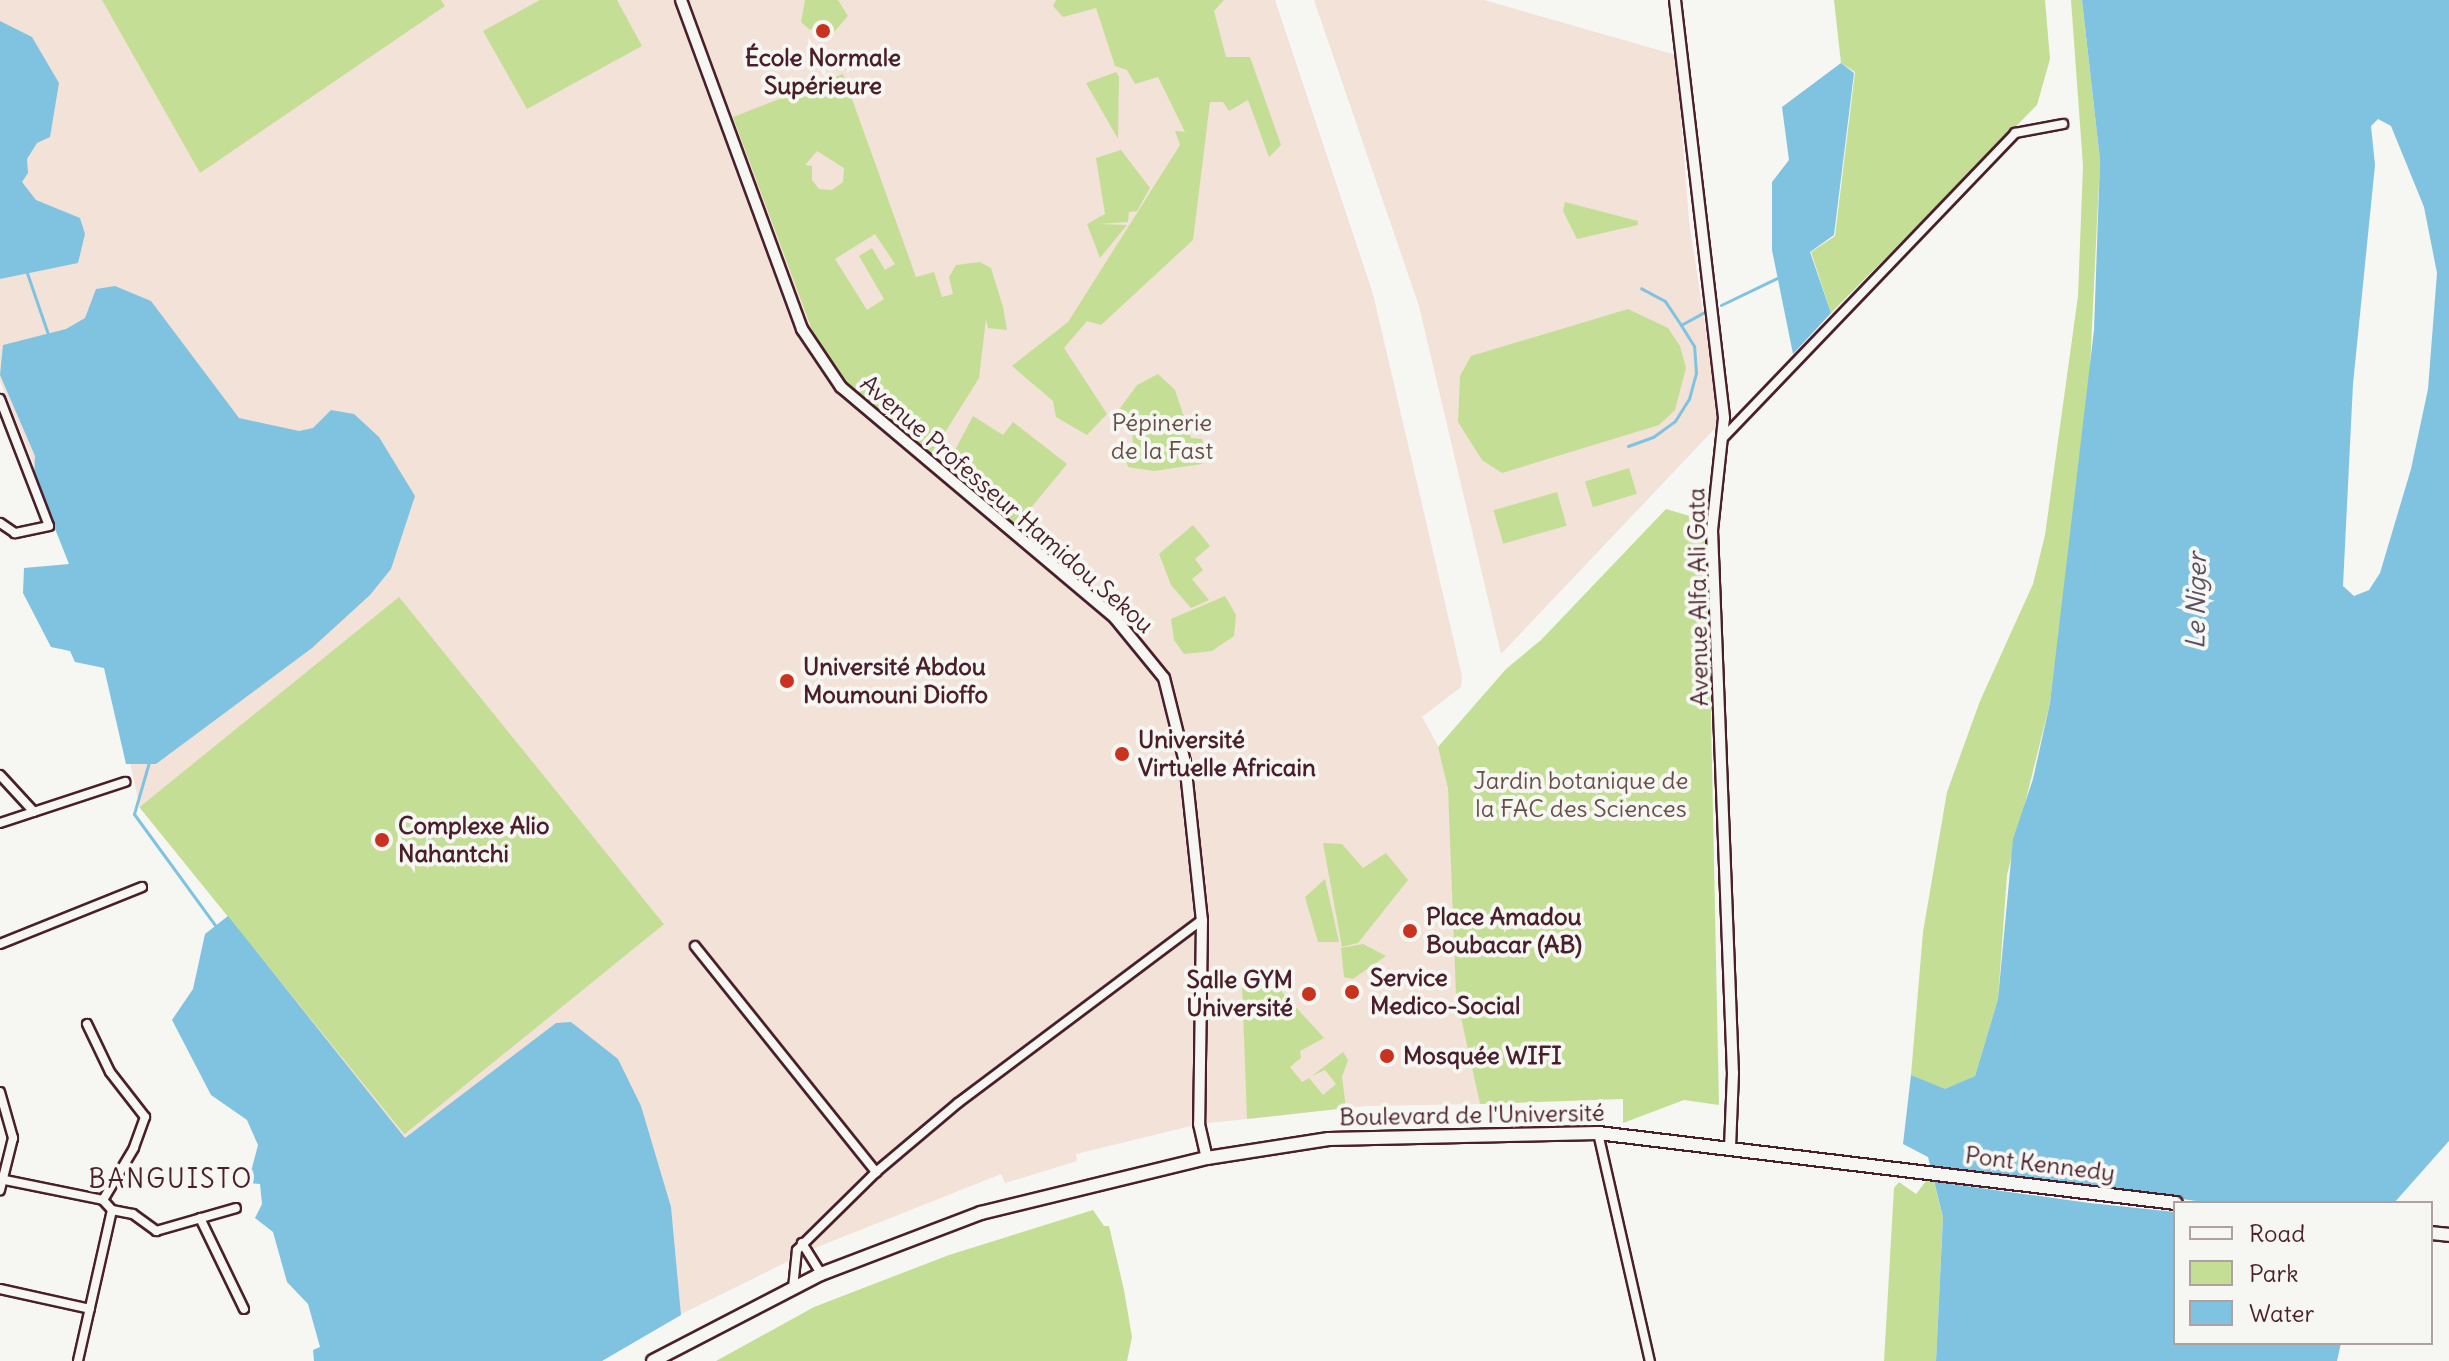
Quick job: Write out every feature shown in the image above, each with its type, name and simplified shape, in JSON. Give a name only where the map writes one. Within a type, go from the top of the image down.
[{"type":"main road","name":"Boulevard de l'Université","points":[[653,1361],[821,1274],[981,1213],[1207,1158],[1375,1135],[1598,1133],[1898,1169]]},
{"type":"main road","name":"Pont Kennedy","points":[[1898,1169],[2173,1203]]},
{"type":"street","name":"Avenue Professeur Hamidou Sekou","points":[[681,0],[802,329],[841,387],[1115,618],[1164,678],[1185,762],[1202,920],[1199,1124],[1207,1158]]},
{"type":"street","name":"Avenue Alfa Ali Gata","points":[[1675,0],[1713,311],[1721,439],[1712,530],[1733,1073],[1730,1148]]},
{"type":"street","points":[[1721,439],[2015,133],[2063,124]]},
{"type":"street","points":[[0,399],[49,526],[15,533],[0,523]]},
{"type":"street","points":[[0,775],[34,812]]},
{"type":"street","points":[[0,823],[125,782]]},
{"type":"street","points":[[0,944],[142,887]]},
{"type":"street","points":[[793,1288],[802,1243],[876,1172],[958,1103],[1202,920]]},
{"type":"street","points":[[695,946],[876,1172]]},
{"type":"street","points":[[87,1024],[110,1072],[145,1117],[134,1148],[103,1200]]},
{"type":"street","points":[[0,1092],[13,1138],[0,1190]]},
{"type":"street","points":[[1598,1133],[1650,1361]]},
{"type":"street","points":[[1,1179],[103,1200],[112,1212],[133,1214],[156,1231],[236,1208]]},
{"type":"street","points":[[78,1361],[112,1212]]},
{"type":"street","points":[[200,1218],[244,1309]]},
{"type":"street","points":[[802,1243],[821,1274]]},
{"type":"street","points":[[0,1289],[90,1309]]},
{"type":"shaded area","name":"Université Abdou Moumouni Dioffo","points":[[0,0],[1275,0],[1373,294],[1462,676],[1461,687],[1422,717],[1438,746],[1448,789],[1465,1032],[1480,1104],[1367,1106],[1199,1124],[1076,1154],[1077,1161],[1005,1183],[1001,1174],[815,1248],[665,1322],[602,1361],[367,1361],[234,924],[140,808],[102,632],[0,381]]},
{"type":"shaded area","points":[[1314,0],[1484,0],[1676,55],[1689,221],[1720,423],[1501,654],[1419,306]]},
{"type":"green space","points":[[102,0],[441,0],[445,6],[200,173]]},
{"type":"green space","points":[[540,0],[617,0],[642,46],[527,109],[483,31]]},
{"type":"green space","points":[[805,0],[838,0],[848,16],[833,33],[809,29],[801,22]]},
{"type":"green space","points":[[1056,0],[1224,0],[1214,11],[1226,57],[1250,57],[1281,145],[1269,157],[1248,100],[1229,111],[1223,102],[1210,102],[1193,240],[1101,325],[1087,321],[1064,348],[1107,414],[1087,435],[1056,417],[1053,401],[1012,366],[1068,322],[1180,145],[1175,131],[1185,132],[1158,77],[1135,84],[1127,70],[1115,66],[1096,8],[1063,17],[1053,6]]},
{"type":"green space","points":[[1834,0],[2045,0],[2050,59],[2037,105],[1831,313],[1811,252],[1835,236],[1855,72],[1841,63]]},
{"type":"green space","points":[[2071,0],[2082,0],[2100,160],[2088,410],[2050,703],[2007,875],[1998,999],[1975,1076],[1945,1090],[1911,1075],[1923,932],[1947,792],[1980,701],[2033,584],[2045,535],[2078,296],[2083,166]]},
{"type":"green space","points":[[1116,72],[1119,77],[1118,139],[1086,83]]},
{"type":"green space","points":[[843,74],[916,277],[934,272],[942,297],[953,294],[949,277],[956,265],[980,262],[991,268],[1007,330],[988,328],[986,319],[979,378],[931,455],[855,392],[817,343],[733,117]],"holes":[[[817,151],[844,168],[843,182],[832,190],[819,189],[812,180],[812,166],[805,165]],[[875,234],[895,264],[885,270],[872,248],[859,256],[884,299],[867,310],[835,259]]]},
{"type":"green space","points":[[1121,150],[1150,188],[1137,211],[1129,212],[1128,222],[1099,224],[1127,225],[1100,258],[1087,224],[1105,214],[1096,158]]},
{"type":"green space","points":[[1565,202],[1638,221],[1638,225],[1577,239],[1563,211]]},
{"type":"green space","points":[[1628,309],[1668,328],[1680,346],[1686,368],[1675,410],[1659,425],[1502,473],[1482,460],[1458,422],[1460,376],[1471,356]]},
{"type":"green space","name":"Pépinerie de la Fast","points":[[1158,374],[1175,390],[1191,438],[1202,439],[1206,456],[1202,464],[1154,471],[1128,467],[1123,449],[1133,445],[1132,430],[1122,428],[1116,414],[1137,385]]},
{"type":"green space","points":[[973,416],[1003,435],[1013,422],[1067,464],[1016,526],[946,467]]},
{"type":"green space","points":[[1629,468],[1637,494],[1593,507],[1585,481]]},
{"type":"green space","points":[[1557,492],[1567,526],[1503,544],[1494,510]]},
{"type":"green space","name":"Jardin botanique de la FAC des Sciences","points":[[1666,509],[1707,521],[1719,1105],[1684,1100],[1623,1123],[1623,1099],[1480,1104],[1456,995],[1448,789],[1438,747],[1506,669],[1541,640]]},
{"type":"green space","points":[[1193,525],[1210,546],[1195,559],[1203,570],[1192,579],[1209,600],[1191,608],[1171,585],[1159,554]]},
{"type":"green space","points":[[1225,596],[1236,615],[1234,636],[1212,651],[1184,654],[1174,640],[1171,619]]},
{"type":"green space","name":"Complexe Alio Nahantchi","points":[[399,597],[664,924],[404,1134],[139,807]]},
{"type":"green space","points":[[1323,843],[1342,844],[1363,868],[1386,853],[1408,880],[1358,943],[1342,947]]},
{"type":"green space","points":[[1325,879],[1339,942],[1318,942],[1305,897]]},
{"type":"green space","points":[[1363,944],[1386,956],[1353,979],[1344,977],[1341,948]]},
{"type":"green space","points":[[1273,982],[1324,1038],[1300,1051],[1301,1058],[1290,1067],[1302,1082],[1309,1078],[1323,1095],[1336,1084],[1325,1070],[1312,1076],[1343,1052],[1348,1060],[1342,1077],[1346,1108],[1247,1119],[1242,984]]},
{"type":"green space","points":[[1926,1181],[1934,1182],[1943,1217],[1936,1361],[1884,1361],[1894,1188],[1899,1182],[1916,1194]]},
{"type":"green space","points":[[1093,1210],[1104,1226],[1109,1226],[1124,1290],[1132,1337],[1127,1361],[716,1361],[814,1307],[949,1255]]},
{"type":"water","name":"Le Niger","points":[[2082,0],[2449,0],[2449,1141],[2396,1201],[2173,1201],[2173,1345],[2341,1345],[2337,1361],[1936,1361],[1943,1217],[1928,1157],[1903,1144],[1911,1075],[1945,1089],[1975,1076],[1998,999],[2013,839],[2033,779],[2050,703],[2094,330],[2100,160]],"holes":[[[2378,119],[2391,126],[2424,207],[2437,273],[2428,389],[2411,469],[2380,573],[2369,590],[2354,596],[2343,586],[2353,384],[2375,165],[2371,126]]]},
{"type":"water","points":[[0,21],[32,37],[59,83],[50,137],[37,143],[27,159],[28,173],[22,182],[36,200],[80,218],[85,234],[78,263],[0,279]]},
{"type":"water","points":[[1841,63],[1854,73],[1834,235],[1810,252],[1831,313],[1793,354],[1772,250],[1772,182],[1789,160],[1782,107]]},
{"type":"water","points":[[115,286],[151,301],[239,418],[299,431],[313,428],[331,410],[354,414],[379,437],[415,496],[391,569],[370,595],[312,648],[156,764],[126,764],[104,668],[75,662],[70,651],[51,647],[23,593],[24,568],[69,564],[34,476],[35,456],[0,375],[3,345],[66,329],[85,318],[96,289]]},
{"type":"water","points":[[228,916],[405,1138],[556,1023],[571,1022],[618,1059],[641,1106],[671,1207],[681,1315],[602,1361],[314,1361],[313,1350],[320,1347],[308,1304],[287,1282],[273,1232],[255,1218],[262,1204],[260,1184],[248,1183],[258,1145],[247,1120],[211,1095],[172,1020],[193,989],[205,934]]},
{"type":"pier","points":[[1927,1167],[2196,1201],[2173,1201],[2173,1212],[1930,1181]]},
{"type":"waterway","points":[[27,273],[48,334]]},
{"type":"waterway","points":[[1721,305],[1777,278]]},
{"type":"waterway","points":[[1628,446],[1653,437],[1675,421],[1689,399],[1696,373],[1694,346],[1681,325],[1665,301],[1641,288]]},
{"type":"waterway","points":[[1681,325],[1703,313]]},
{"type":"waterway","points":[[149,762],[134,814],[217,928]]},
{"type":"place","name":"École Normale Supérieure","points":[[823,31]]},
{"type":"place","name":"Université Abdou Moumouni Dioffo","points":[[787,681]]},
{"type":"place","name":"Université Virtuelle Africain","points":[[1122,754]]},
{"type":"place","name":"Complexe Alio Nahantchi","points":[[382,840]]},
{"type":"place","name":"Place Amadou Boubacar (AB)","points":[[1410,931]]},
{"type":"place","name":"Service Medico-Social","points":[[1352,992]]},
{"type":"place","name":"Salle GYM Université","points":[[1309,994]]},
{"type":"place","name":"Mosquée WIFI","points":[[1387,1056]]},
{"type":"district","name":"BANGUISTO","points":[[171,1179]]}]
